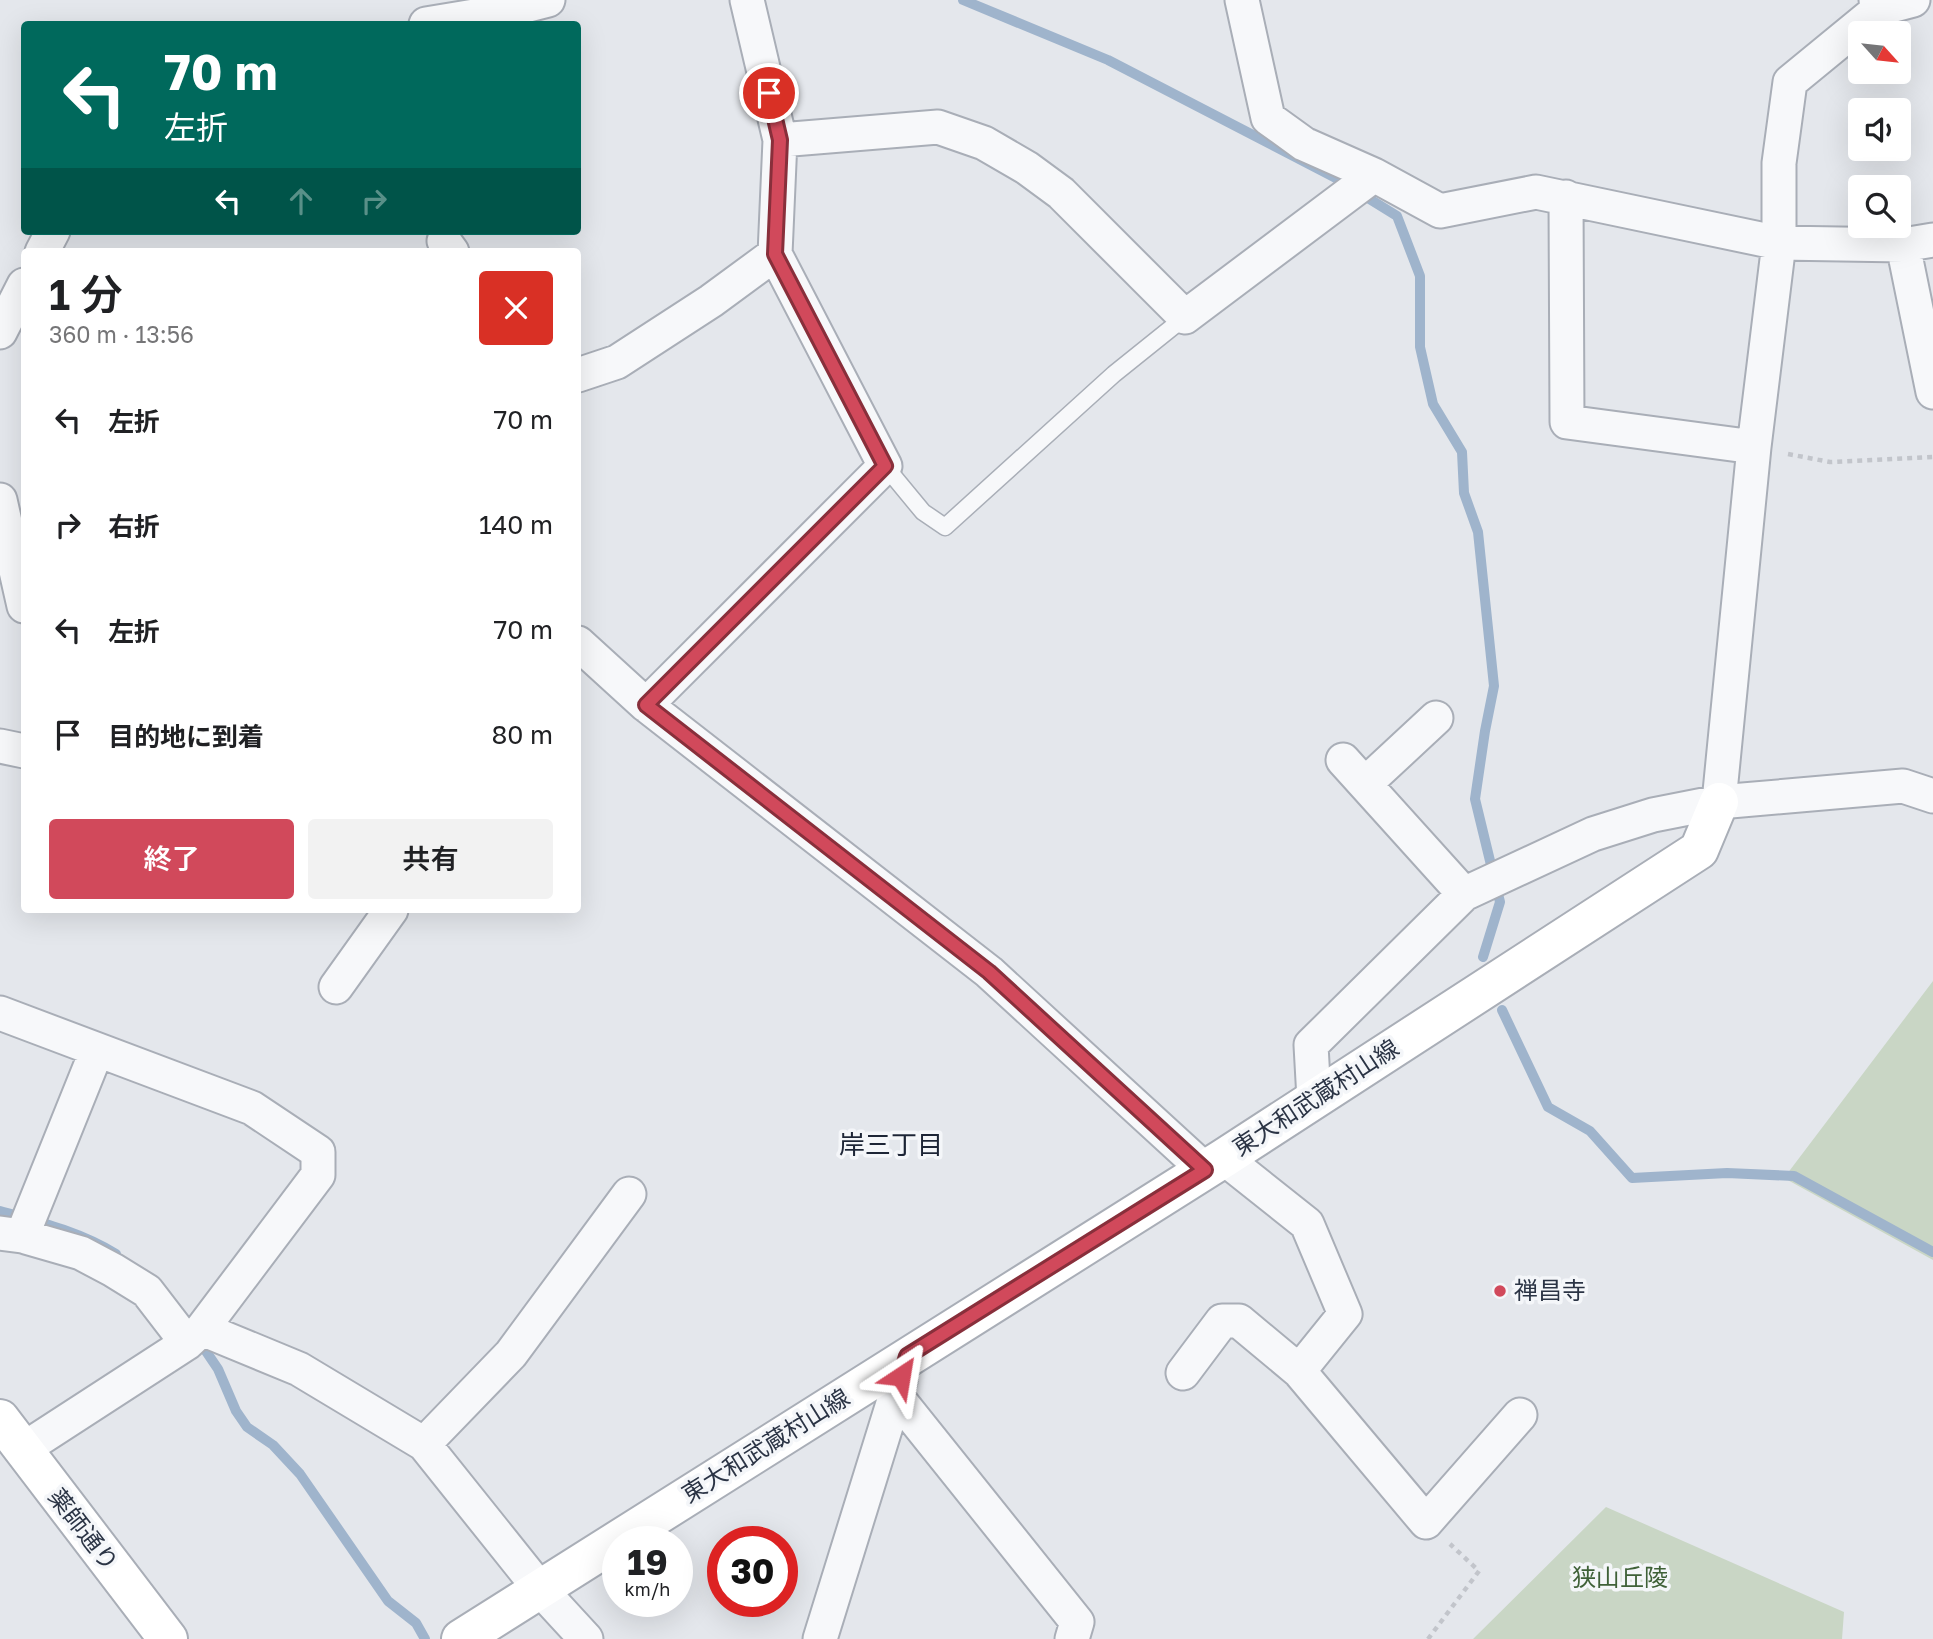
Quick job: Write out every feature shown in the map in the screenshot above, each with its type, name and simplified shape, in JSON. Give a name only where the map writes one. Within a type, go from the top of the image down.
[{"type":"street","points":[[444,21],[505,11],[548,0]]},
{"type":"street","points":[[646,705],[885,466],[775,254],[780,140],[747,0]]},
{"type":"street","points":[[1242,0],[1268,118],[1360,186],[1440,211],[1536,192],[1779,243],[1918,243],[1933,392]]},
{"type":"street","points":[[1719,802],[1754,447],[1779,243],[1779,163],[1790,82],[1877,5],[1913,0]]},
{"type":"street","points":[[780,140],[938,127],[984,143],[1027,168],[1061,193],[1185,317],[1360,186]]},
{"type":"street","points":[[1566,197],[1567,422],[1754,447]]},
{"type":"street","points":[[581,374],[617,362],[775,254]]},
{"type":"street","points":[[0,332],[21,291]]},
{"type":"street","points":[[0,500],[21,593]]},
{"type":"street","points":[[581,646],[646,705],[989,972],[1214,1164],[1307,1224],[1345,1314],[1299,1371]]},
{"type":"street","points":[[1436,718],[1354,772],[1485,884]]},
{"type":"street","points":[[0,746],[21,750]]},
{"type":"street","points":[[1314,1099],[1311,1045],[1485,884],[1592,834],[1653,815],[1719,802],[1903,786],[1933,796]]},
{"type":"street","name":"東大和武蔵村山線","points":[[461,1639],[1214,1164],[1699,850],[1719,802]]},
{"type":"street","points":[[336,987],[389,913]]},
{"type":"street","points":[[0,1013],[252,1108],[318,1152],[318,1175],[194,1336],[6,1428]]},
{"type":"street","points":[[97,1050],[35,1204],[11,1234],[81,1253],[147,1291],[194,1336],[299,1369],[424,1444],[540,1589],[586,1639]]},
{"type":"street","points":[[424,1444],[511,1354],[629,1194]]},
{"type":"street","points":[[1183,1373],[1222,1321],[1239,1321],[1299,1371],[1426,1522],[1520,1415]]},
{"type":"street","points":[[820,1639],[907,1356]]},
{"type":"street","points":[[896,1396],[1077,1622],[1072,1639]]},
{"type":"street","name":"薬師通り","points":[[6,1428],[168,1639]]},
{"type":"lane","points":[[885,466],[923,512],[945,527],[1114,374],[1185,317]]},
{"type":"path","points":[[1754,447],[1830,463],[1933,457]]},
{"type":"path","points":[[1428,1639],[1479,1571]]},
{"type":"green space","points":[[1933,981],[1933,1260],[1784,1178]]},
{"type":"green space","name":"狭山丘陵","points":[[1606,1507],[1844,1612],[1842,1639],[1473,1639]]},
{"type":"waterway","points":[[963,0],[1108,60],[1334,177],[1397,216],[1420,276],[1420,347],[1433,404],[1462,452],[1464,493],[1478,532],[1494,686],[1475,799],[1500,902],[1483,957]]},
{"type":"waterway","points":[[1502,1010],[1548,1107],[1590,1131],[1632,1178],[1727,1173],[1794,1176],[1933,1252]]},
{"type":"waterway","points":[[0,1211],[74,1234],[116,1254]]},
{"type":"waterway","points":[[197,1338],[218,1369],[236,1411],[247,1427],[273,1445],[300,1474],[388,1601],[416,1623],[425,1639]]},
{"type":"place","name":"禅昌寺","points":[[1500,1291]]},
{"type":"district","name":"岸三丁目","points":[[891,1145]]},
{"type":"route","points":[[769,93],[780,140],[775,254],[885,466],[646,705],[989,972],[1205,1170],[907,1356],[901,1376]]}]
